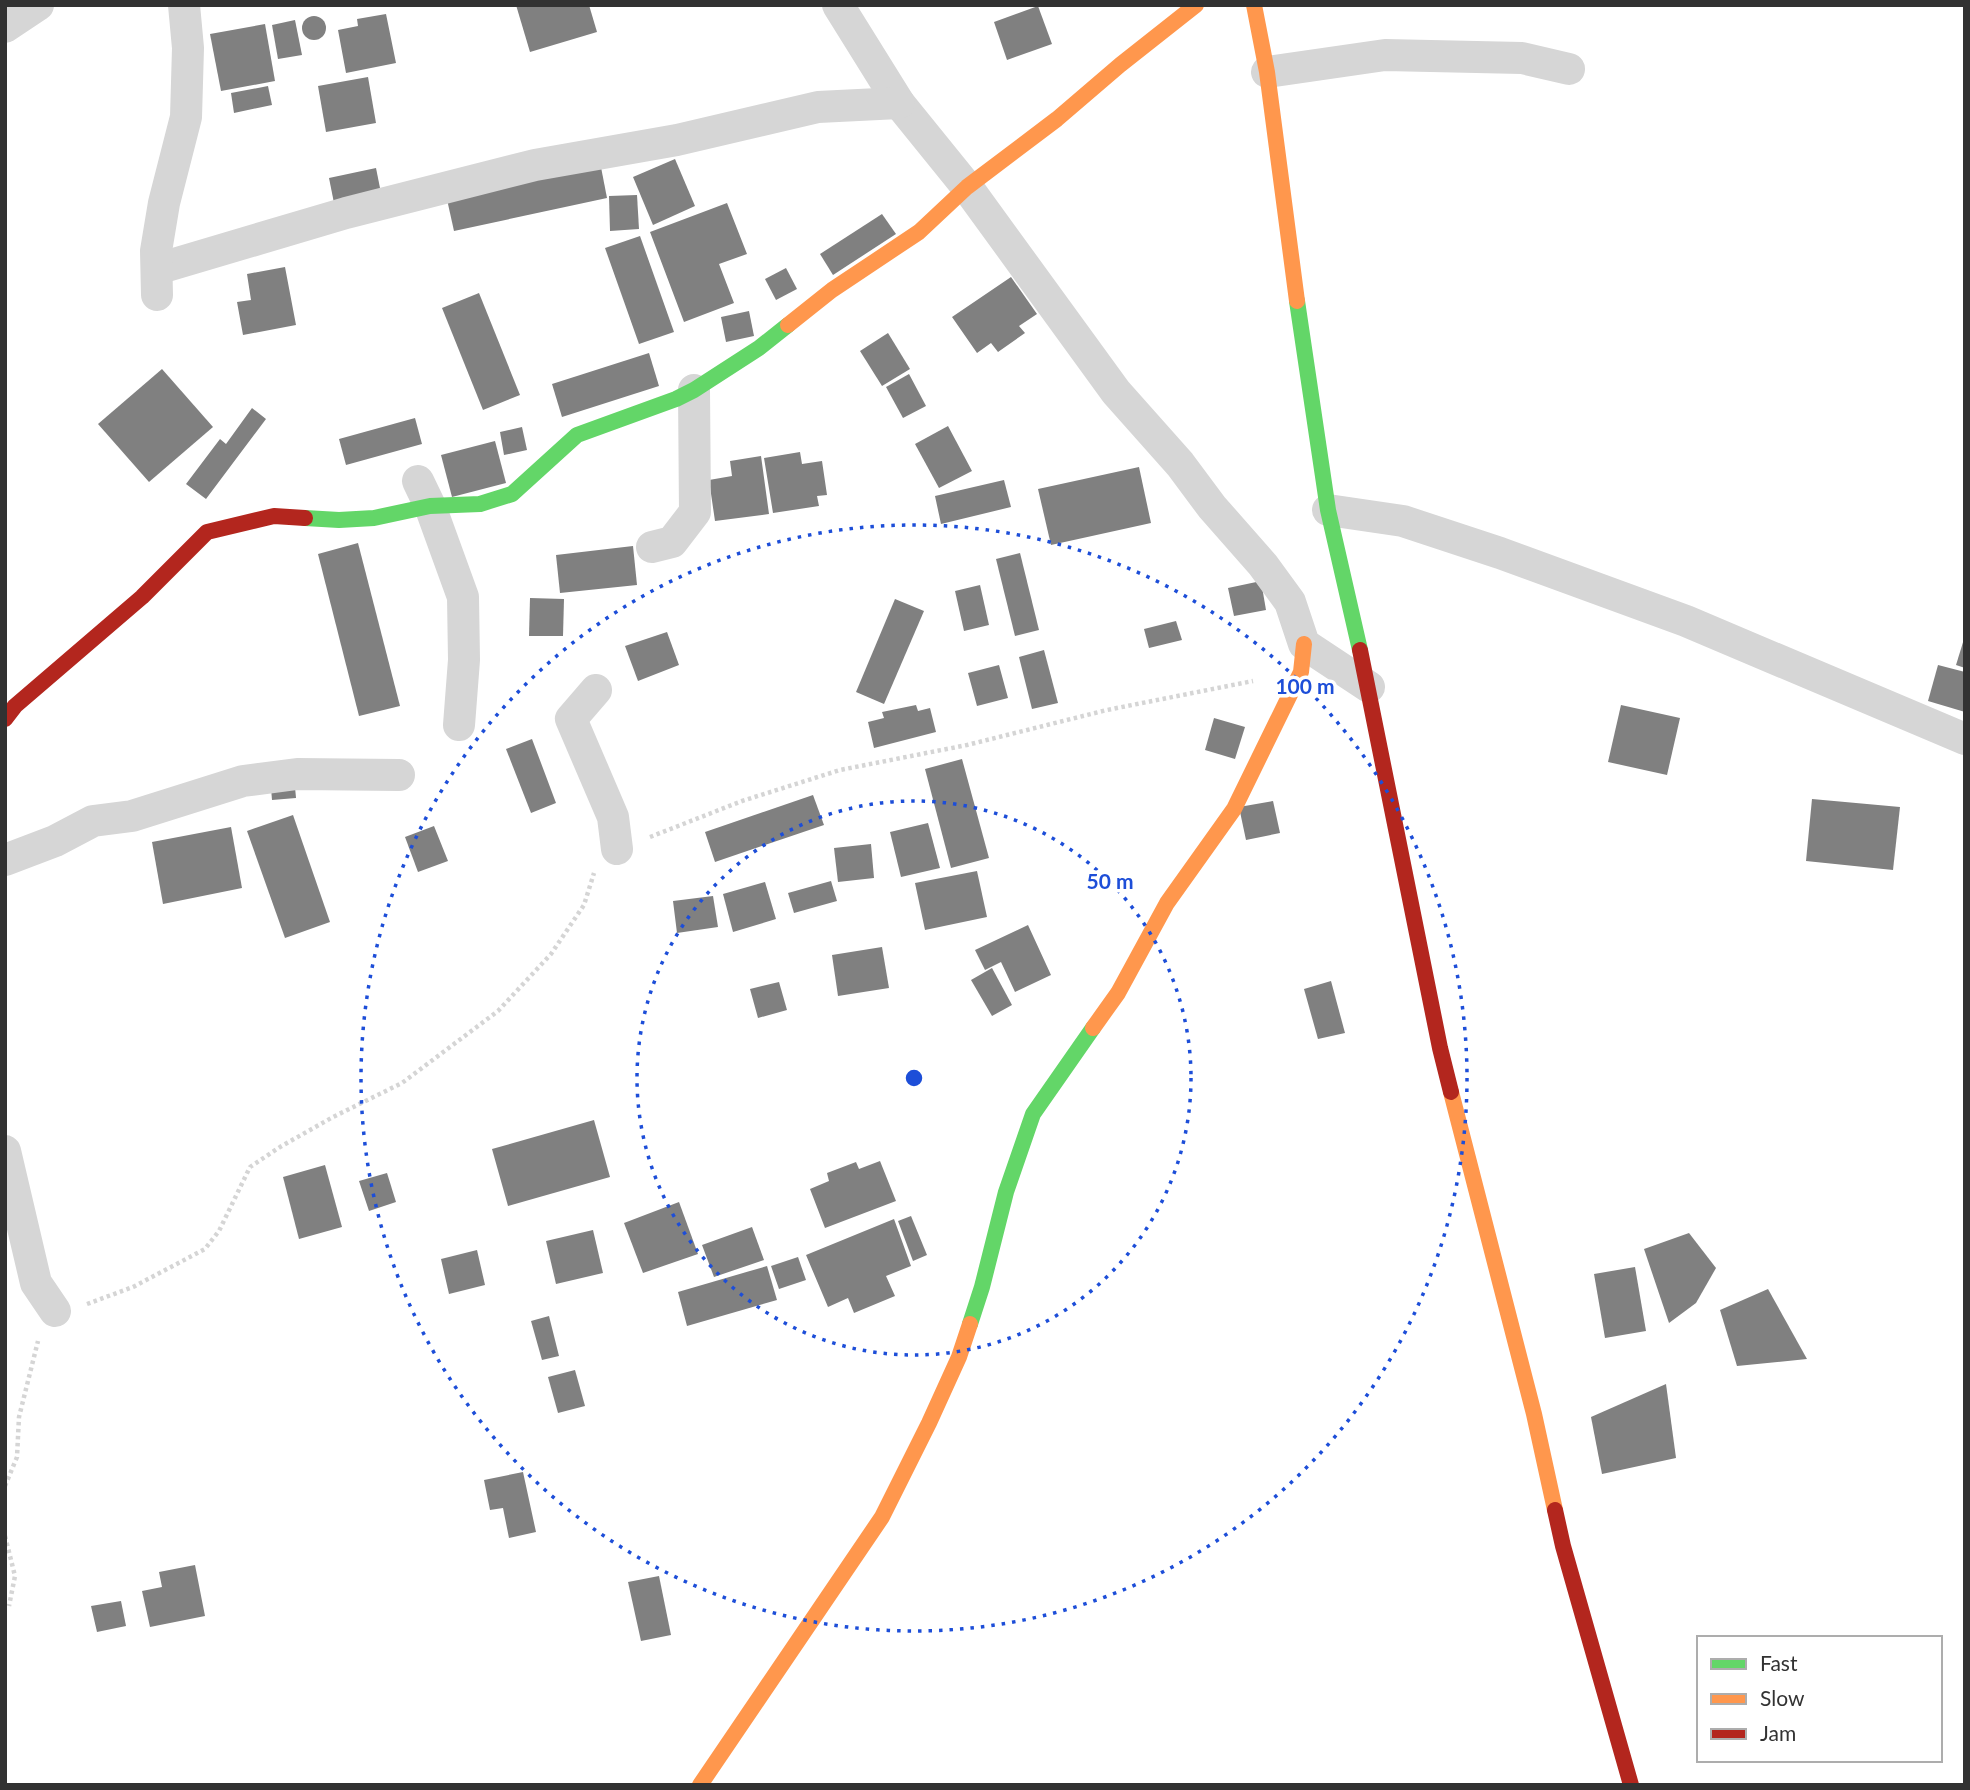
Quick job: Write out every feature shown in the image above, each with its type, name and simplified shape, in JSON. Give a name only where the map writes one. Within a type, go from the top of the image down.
[{"type":"main road","points":[[5,719],[15,706],[142,597],[207,532],[274,516],[339,520],[374,518],[424,494],[480,504],[512,494],[576,435],[694,390],[759,348],[832,290],[919,232],[967,187],[1057,119],[1196,5]]},
{"type":"main road","points":[[1254,5],[1267,72],[1283,208],[1328,510],[1369,687],[1440,1048],[1534,1414],[1563,1546],[1631,1785]]},
{"type":"main road","points":[[700,1785],[882,1517],[959,1357],[982,1287],[1006,1192],[1033,1114],[1118,993],[1167,902],[1234,810],[1303,658]]},
{"type":"street","points":[[5,27],[38,5]]},
{"type":"street","points":[[184,5],[188,48],[186,117],[164,203],[156,251],[157,282],[346,213],[534,165],[677,140],[818,107],[899,103]]},
{"type":"street","points":[[838,5],[899,103],[967,187],[1116,392],[1180,464],[1212,507],[1263,565],[1290,603],[1303,658],[1369,687]]},
{"type":"street","points":[[1267,72],[1385,55],[1522,58],[1569,69]]},
{"type":"street","points":[[652,547],[671,542],[695,512],[694,390]]},
{"type":"street","points":[[424,494],[463,597],[464,660],[459,725]]},
{"type":"street","points":[[1328,510],[1403,521],[1500,553],[1686,621],[1965,739]]},
{"type":"street","points":[[596,690],[571,719],[613,817],[617,849]]},
{"type":"street","points":[[5,860],[55,841],[93,821],[132,816],[243,782],[297,774],[399,775]]},
{"type":"street","points":[[5,1151],[36,1283],[55,1311]]},
{"type":"path","points":[[5,1486],[17,1457],[19,1417],[41,1332],[55,1311],[97,1302],[133,1287],[205,1249],[219,1231],[250,1167],[333,1117],[402,1083],[498,1011],[551,954],[584,905],[600,855],[742,801],[840,770],[967,745],[1303,658]]},
{"type":"path","points":[[5,1536],[15,1576],[9,1606]]},
{"type":"building","points":[[516,5],[589,5],[597,32],[530,52]]},
{"type":"building","points":[[1038,6],[1052,44],[1007,60],[994,22]]},
{"type":"building","points":[[386,14],[396,63],[346,73],[338,30],[358,26],[357,19]]},
{"type":"building","points":[[314,16],[323,19],[326,28],[323,37],[314,40],[305,37],[302,28],[305,19]]},
{"type":"building","points":[[295,20],[302,55],[278,59],[272,25]]},
{"type":"building","points":[[265,24],[275,81],[221,91],[210,34]]},
{"type":"building","points":[[368,77],[376,123],[326,132],[318,86]]},
{"type":"building","points":[[268,86],[272,105],[234,113],[231,93]]},
{"type":"building","points":[[675,159],[695,206],[653,225],[633,177]]},
{"type":"building","points":[[600,162],[607,198],[454,231],[446,195]]},
{"type":"building","points":[[376,168],[381,193],[334,203],[329,178]]},
{"type":"building","points":[[637,195],[639,229],[610,231],[609,196]]},
{"type":"building","points":[[727,203],[747,254],[719,264],[734,303],[684,322],[650,232]]},
{"type":"building","points":[[882,214],[896,234],[833,275],[820,254]]},
{"type":"building","points":[[640,236],[674,332],[639,344],[605,248]]},
{"type":"building","points":[[285,267],[296,325],[243,335],[237,302],[251,300],[247,274]]},
{"type":"building","points":[[786,268],[797,289],[776,300],[765,279]]},
{"type":"building","points":[[1011,277],[1037,314],[1019,326],[1025,333],[998,352],[991,343],[977,353],[952,317]]},
{"type":"building","points":[[479,293],[520,395],[483,410],[442,308]]},
{"type":"building","points":[[749,311],[754,336],[726,342],[721,317]]},
{"type":"building","points":[[888,333],[910,369],[882,386],[860,351]]},
{"type":"building","points":[[649,353],[659,386],[562,417],[552,384]]},
{"type":"building","points":[[162,369],[213,427],[149,482],[98,424]]},
{"type":"building","points":[[909,374],[926,406],[903,418],[886,387]]},
{"type":"building","points":[[252,408],[266,419],[206,499],[186,484],[220,439],[226,444]]},
{"type":"building","points":[[415,418],[422,444],[346,465],[339,439]]},
{"type":"building","points":[[948,426],[972,471],[939,488],[915,444]]},
{"type":"building","points":[[522,427],[527,450],[504,455],[500,432]]},
{"type":"building","points":[[495,441],[506,483],[452,497],[441,455]]},
{"type":"building","points":[[800,452],[802,464],[822,461],[827,495],[817,496],[819,506],[773,513],[764,458]]},
{"type":"building","points":[[761,456],[769,514],[715,521],[709,480],[732,476],[730,461]]},
{"type":"building","points":[[1139,467],[1151,523],[1051,545],[1038,489]]},
{"type":"building","points":[[1004,480],[1011,507],[941,524],[935,496]]},
{"type":"building","points":[[358,543],[400,706],[359,716],[318,554]]},
{"type":"building","points":[[633,546],[637,585],[560,593],[556,555]]},
{"type":"building","points":[[1020,553],[1039,630],[1015,636],[996,559]]},
{"type":"building","points":[[1261,581],[1266,610],[1234,616],[1228,588]]},
{"type":"building","points":[[980,585],[989,625],[964,631],[955,591]]},
{"type":"building","points":[[530,598],[564,599],[563,636],[529,636]]},
{"type":"building","points":[[895,599],[924,611],[884,704],[856,692]]},
{"type":"building","points":[[1176,621],[1182,640],[1149,648],[1144,629]]},
{"type":"building","points":[[667,632],[679,665],[638,681],[625,646]]},
{"type":"building","points":[[1965,639],[1965,668],[1956,665]]},
{"type":"building","points":[[1044,650],[1058,703],[1032,709],[1019,657]]},
{"type":"building","points":[[999,665],[1008,698],[977,706],[968,673]]},
{"type":"building","points":[[1938,665],[1965,672],[1965,712],[1928,701]]},
{"type":"building","points":[[916,705],[918,711],[930,708],[936,732],[874,748],[868,722],[884,718],[882,712]]},
{"type":"building","points":[[1621,705],[1680,718],[1667,775],[1608,762]]},
{"type":"building","points":[[1214,718],[1245,727],[1235,759],[1205,750]]},
{"type":"building","points":[[532,739],[556,803],[531,813],[506,749]]},
{"type":"building","points":[[962,759],[989,858],[951,868],[925,769]]},
{"type":"building","points":[[295,787],[296,798],[272,800],[271,788]]},
{"type":"building","points":[[813,795],[824,825],[715,862],[705,832]]},
{"type":"building","points":[[1812,799],[1900,807],[1893,870],[1806,861]]},
{"type":"building","points":[[1273,801],[1280,833],[1246,840],[1239,807]]},
{"type":"building","points":[[293,815],[330,922],[285,938],[247,831]]},
{"type":"building","points":[[928,823],[940,868],[901,877],[890,832]]},
{"type":"building","points":[[434,826],[448,861],[418,872],[405,837]]},
{"type":"building","points":[[231,827],[242,888],[163,904],[152,842]]},
{"type":"building","points":[[871,844],[874,878],[838,882],[834,848]]},
{"type":"building","points":[[977,871],[987,917],[925,930],[915,883]]},
{"type":"building","points":[[831,881],[837,901],[794,913],[788,893]]},
{"type":"building","points":[[765,882],[776,919],[733,932],[723,894]]},
{"type":"building","points":[[713,896],[718,927],[677,933],[673,901]]},
{"type":"building","points":[[1028,925],[1051,975],[1015,992],[1001,962],[985,970],[975,950]]},
{"type":"building","points":[[882,947],[889,988],[838,996],[832,955]]},
{"type":"building","points":[[992,968],[1012,1005],[992,1016],[971,980]]},
{"type":"building","points":[[1331,981],[1345,1033],[1318,1039],[1304,989]]},
{"type":"building","points":[[779,982],[787,1010],[758,1018],[750,989]]},
{"type":"building","points":[[594,1120],[610,1177],[508,1206],[492,1149]]},
{"type":"building","points":[[880,1161],[896,1201],[825,1228],[810,1189],[829,1181],[827,1173],[856,1162],[859,1169]]},
{"type":"building","points":[[325,1165],[342,1227],[299,1239],[283,1177]]},
{"type":"building","points":[[387,1173],[396,1202],[369,1211],[359,1181]]},
{"type":"building","points":[[679,1202],[698,1254],[643,1273],[624,1223]]},
{"type":"building","points":[[911,1216],[927,1255],[913,1261],[898,1221]]},
{"type":"building","points":[[894,1219],[911,1266],[886,1276],[895,1296],[854,1313],[848,1298],[828,1307],[806,1255]]},
{"type":"building","points":[[752,1227],[764,1260],[714,1277],[702,1245]]},
{"type":"building","points":[[593,1230],[603,1273],[556,1284],[546,1241]]},
{"type":"building","points":[[1689,1233],[1716,1268],[1696,1303],[1669,1323],[1644,1249]]},
{"type":"building","points":[[477,1250],[485,1285],[449,1294],[441,1259]]},
{"type":"building","points":[[798,1257],[806,1280],[779,1289],[771,1266]]},
{"type":"building","points":[[767,1266],[777,1300],[687,1326],[678,1292]]},
{"type":"building","points":[[1635,1267],[1646,1331],[1605,1338],[1594,1274]]},
{"type":"building","points":[[1768,1289],[1807,1359],[1737,1366],[1720,1310]]},
{"type":"building","points":[[549,1316],[559,1356],[542,1360],[531,1321]]},
{"type":"building","points":[[575,1370],[585,1406],[558,1413],[548,1377]]},
{"type":"building","points":[[1666,1384],[1676,1458],[1602,1474],[1591,1417]]},
{"type":"building","points":[[523,1472],[536,1532],[509,1538],[503,1508],[490,1510],[484,1480]]},
{"type":"building","points":[[195,1565],[205,1616],[150,1627],[142,1591],[162,1587],[159,1572]]},
{"type":"building","points":[[659,1576],[671,1635],[641,1641],[628,1582]]},
{"type":"building","points":[[121,1601],[126,1626],[97,1632],[91,1606]]},
{"type":"traffic: fast","points":[[1297,301],[1328,510],[1360,650]]},
{"type":"traffic: fast","points":[[305,518],[374,518],[430,506],[480,504],[512,494],[577,435],[694,390],[759,348],[788,325]]},
{"type":"traffic: fast","points":[[970,1324],[1006,1192],[1033,1114],[1093,1028]]},
{"type":"traffic: slow","points":[[788,325],[832,290],[919,232],[967,187],[1057,119],[1196,5]]},
{"type":"traffic: slow","points":[[1254,5],[1267,72],[1297,301]]},
{"type":"traffic: slow","points":[[1093,1028],[1118,993],[1167,903],[1234,809],[1301,672],[1304,644]]},
{"type":"traffic: slow","points":[[1451,1092],[1534,1414],[1555,1510]]},
{"type":"traffic: slow","points":[[700,1785],[882,1517],[929,1423],[959,1357],[970,1324]]},
{"type":"traffic: jam","points":[[5,719],[15,706],[142,597],[207,532],[274,516],[305,518]]},
{"type":"traffic: jam","points":[[1360,650],[1451,1092]]},
{"type":"traffic: jam","points":[[1555,1510],[1631,1785]]}]
